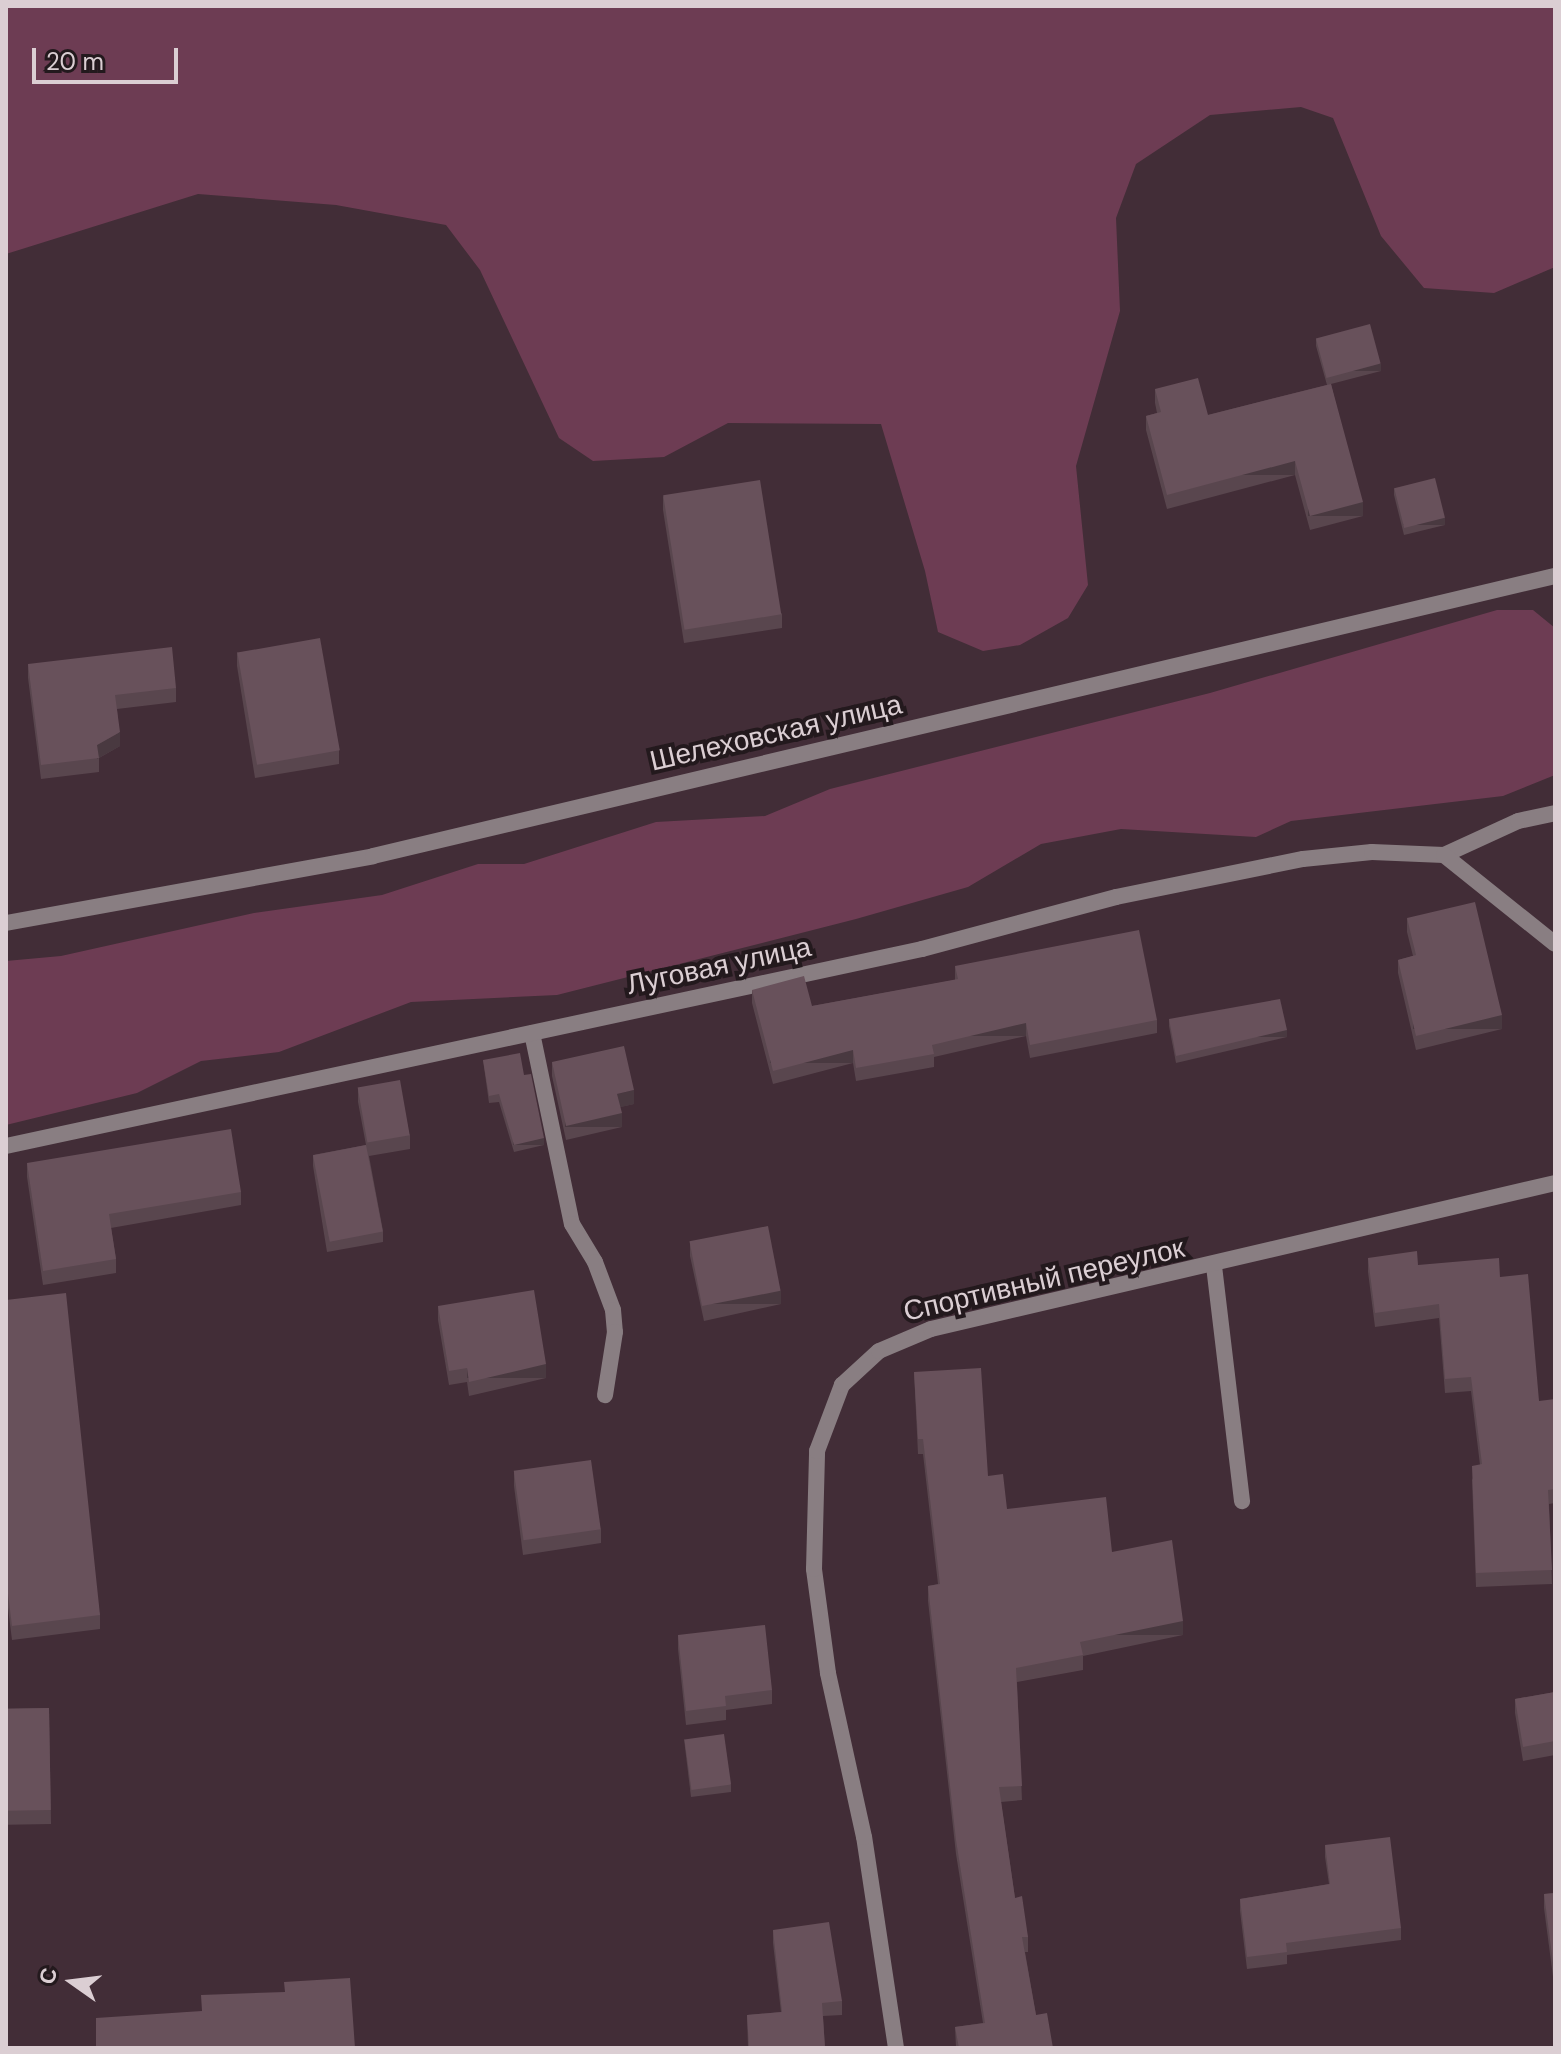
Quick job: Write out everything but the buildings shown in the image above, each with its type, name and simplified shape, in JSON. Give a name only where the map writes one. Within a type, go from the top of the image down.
[{"type":"street","name":"Шелеховская улица","points":[[6,923],[373,856],[1555,576]]},
{"type":"street","points":[[1555,813],[1518,821],[1444,855],[1555,944]]},
{"type":"street","name":"Луговая улица","points":[[6,1146],[922,949],[1086,905],[1262,866],[1372,852],[1444,855]]},
{"type":"street","points":[[532,1033],[572,1224],[595,1262],[613,1310],[615,1332],[605,1395]]},
{"type":"street","name":"Спортивный переулок","points":[[896,2048],[864,1837],[828,1673],[814,1569],[817,1451],[831,1405],[856,1369],[902,1339],[1214,1266],[1431,1209],[1555,1183]]},
{"type":"street","points":[[1214,1266],[1242,1501]]},
{"type":"shaded area","points":[[6,6],[1555,6],[1555,267],[1494,293],[1424,288],[1381,236],[1333,118],[1301,107],[1210,115],[1136,164],[1116,218],[1120,311],[1076,466],[1088,585],[1068,618],[1020,645],[983,651],[938,632],[925,571],[881,424],[728,423],[664,457],[593,461],[559,438],[480,270],[446,225],[336,205],[198,194],[6,254]]},
{"type":"shaded area","points":[[1497,610],[1533,610],[1555,628],[1555,775],[1503,796],[1291,821],[1256,837],[1121,829],[1041,844],[968,887],[856,919],[557,995],[411,1002],[279,1052],[201,1061],[137,1093],[6,1125],[6,961],[61,956],[254,913],[382,895],[478,864],[524,864],[656,822],[765,816],[830,789],[1210,693]]}]
